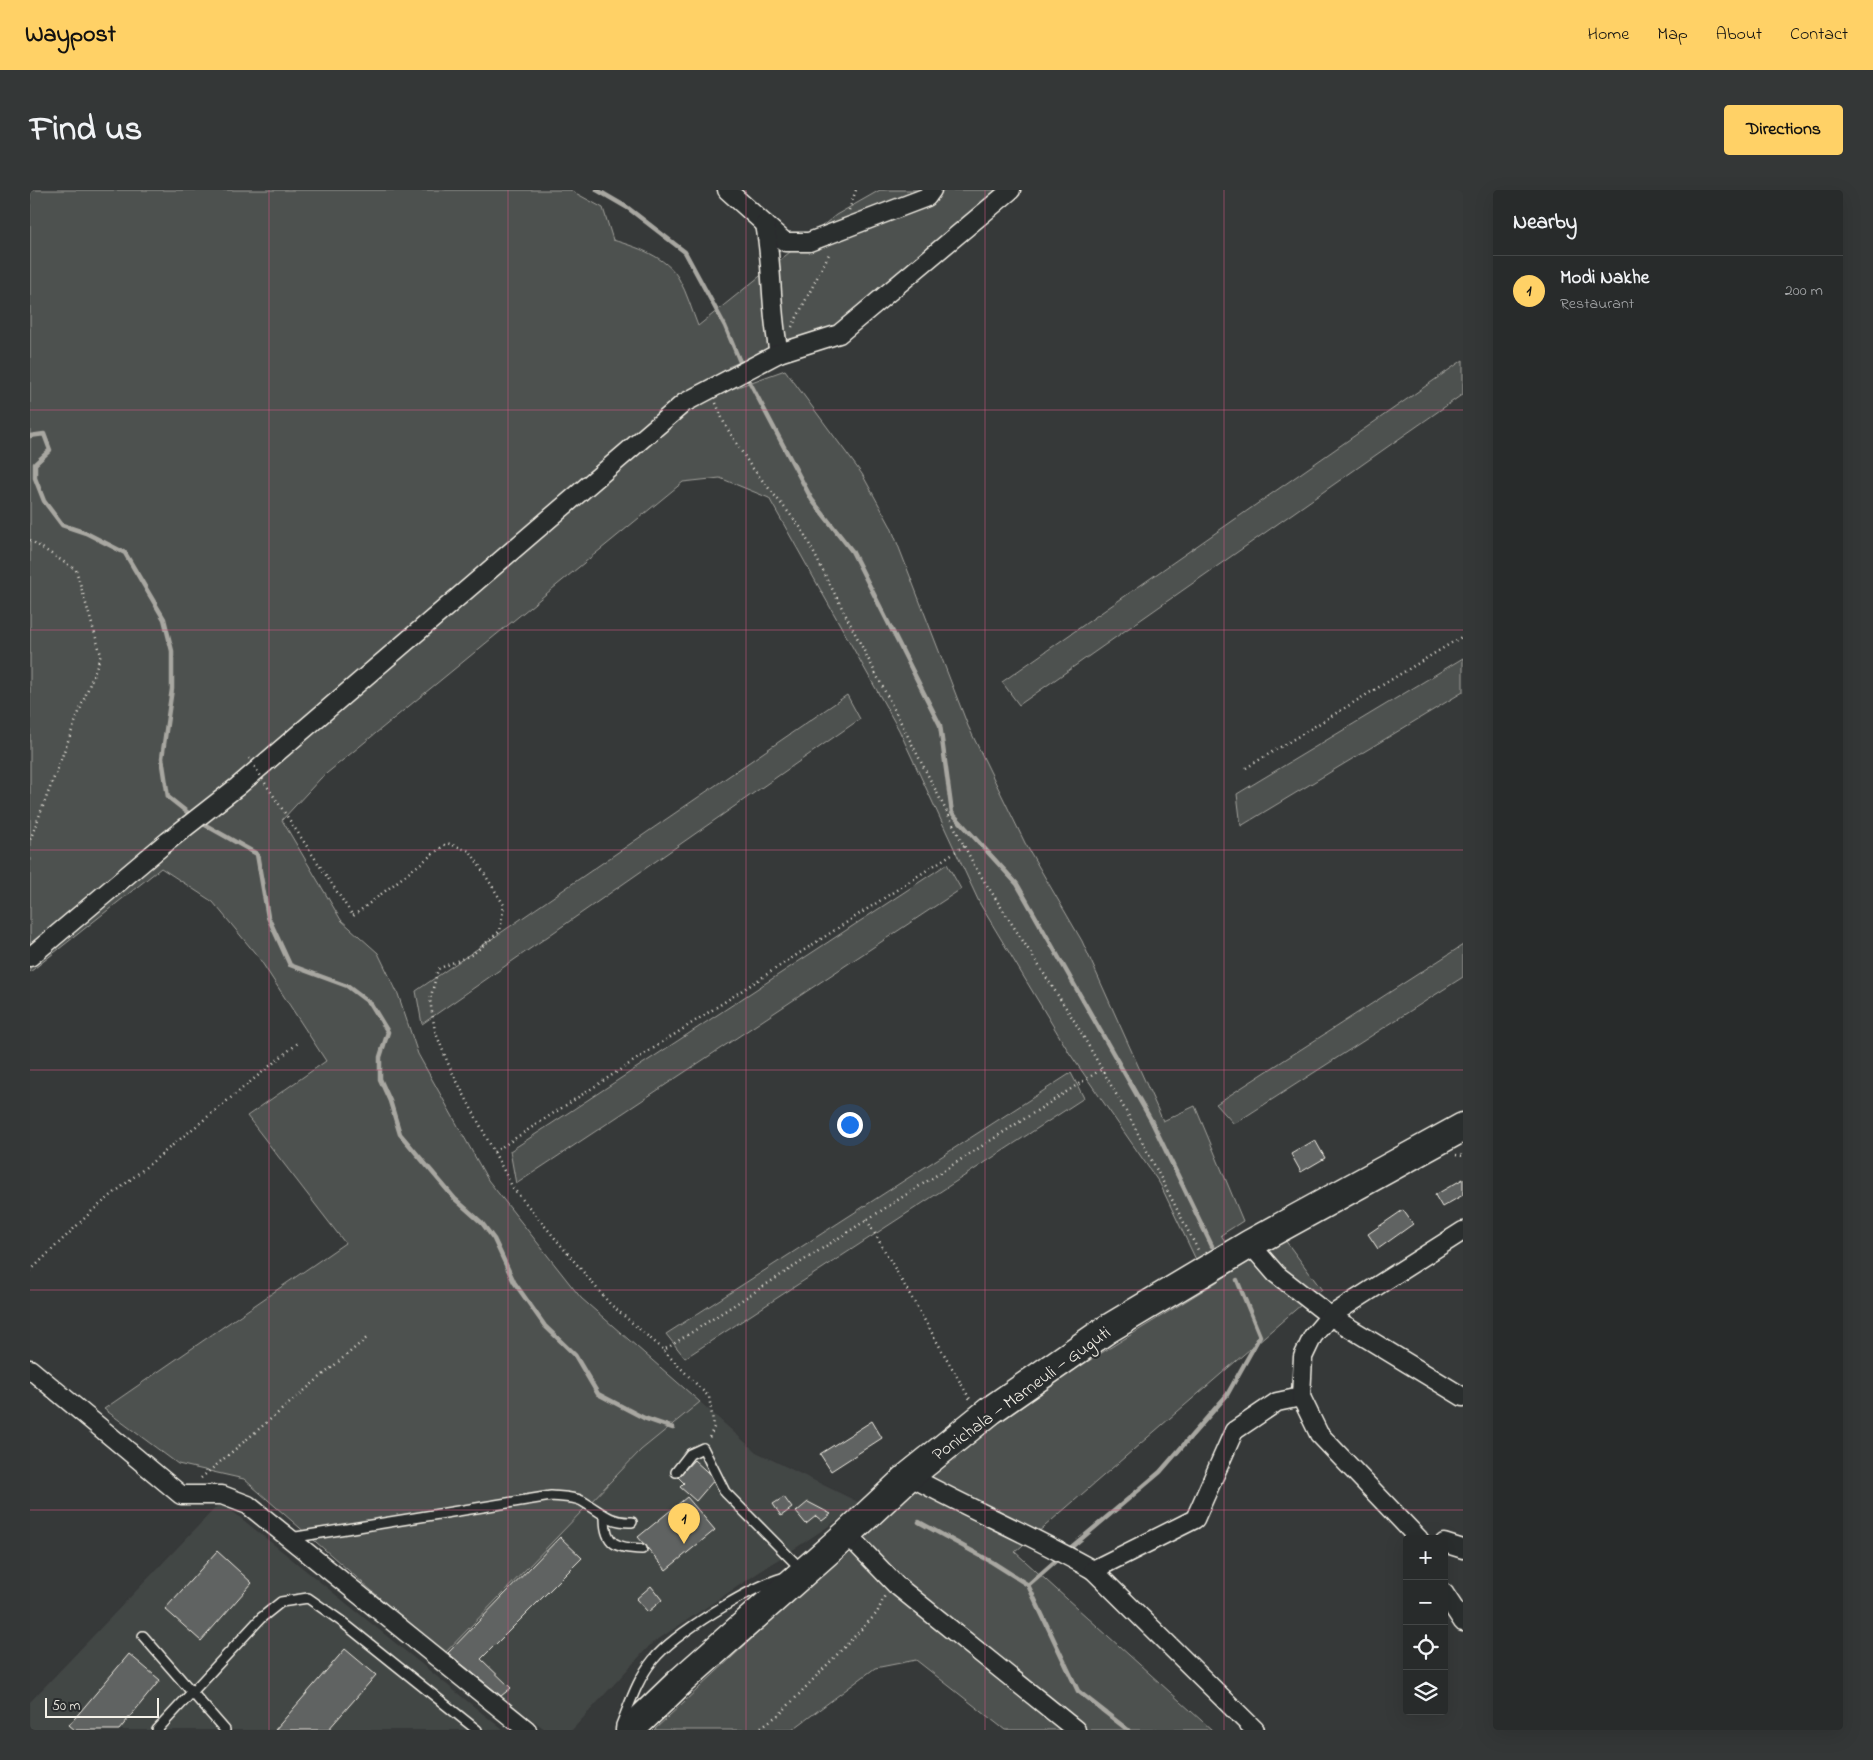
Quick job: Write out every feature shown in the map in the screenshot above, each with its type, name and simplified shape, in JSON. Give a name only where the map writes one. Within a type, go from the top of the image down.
[{"type":"highway","name":"Ponichala — Marneuli — Guguti","points":[[630,1730],[682,1680],[847,1534],[909,1476],[981,1418],[1106,1330],[1250,1244],[1463,1127]]},
{"type":"street","points":[[727,190],[785,242],[809,242],[928,197],[932,190]]},
{"type":"street","points":[[30,957],[168,841],[237,786],[684,403],[779,353],[839,334],[1000,193]]},
{"type":"street","points":[[765,224],[769,244],[773,323],[779,353]]},
{"type":"street","points":[[1419,1535],[1320,1434],[1301,1397],[1303,1357],[1313,1336],[1330,1316],[1463,1231]]},
{"type":"street","points":[[1250,1244],[1276,1274],[1330,1316],[1463,1397]]},
{"type":"street","points":[[30,1369],[181,1495],[222,1495],[248,1505],[527,1730]]},
{"type":"street","points":[[1093,1570],[1195,1519],[1234,1431],[1277,1402],[1301,1397]]},
{"type":"street","points":[[909,1476],[959,1503],[1051,1546],[1093,1570],[1255,1730]]},
{"type":"street","points":[[847,1534],[892,1580],[1076,1730]]},
{"type":"street","points":[[1448,1545],[1463,1549]]},
{"type":"street","points":[[1448,1599],[1463,1622]]},
{"type":"lane","points":[[620,1730],[637,1688],[653,1660],[681,1634],[775,1580],[804,1572],[726,1492],[704,1448],[690,1454],[676,1472]]},
{"type":"lane","points":[[290,1538],[551,1496],[581,1500],[605,1518],[620,1523],[632,1522]]},
{"type":"lane","points":[[605,1518],[608,1536],[614,1543],[622,1548],[642,1549]]},
{"type":"lane","points":[[157,1730],[261,1618],[281,1602],[308,1598],[341,1621],[477,1730]]},
{"type":"lane","points":[[143,1636],[193,1691],[225,1730]]},
{"type":"path","points":[[779,353],[842,230],[856,190]]},
{"type":"path","points":[[710,390],[725,425],[750,465],[801,528],[964,846],[1102,1069],[1132,1122],[1207,1270]]},
{"type":"path","points":[[30,540],[76,570],[101,656],[30,840]]},
{"type":"path","points":[[1246,768],[1463,636]]},
{"type":"path","points":[[249,758],[353,916],[447,844],[470,851],[504,905],[500,931],[473,954],[438,970],[430,1000],[438,1038],[450,1068],[514,1188],[610,1304],[664,1350],[709,1397],[714,1427],[704,1448]]},
{"type":"path","points":[[494,1152],[964,846]]},
{"type":"path","points":[[30,1271],[92,1211],[298,1043]]},
{"type":"path","points":[[664,1350],[1102,1069]]},
{"type":"path","points":[[867,1220],[981,1418]]},
{"type":"path","points":[[181,1495],[369,1336]]},
{"type":"path","points":[[758,1730],[782,1713],[877,1613],[892,1580]]},
{"type":"shaded area","points":[[30,190],[570,190],[603,208],[613,240],[658,258],[673,271],[684,290],[698,326],[836,215],[880,190],[999,190],[830,329],[800,337],[728,367],[733,373],[732,389],[785,370],[862,474],[891,527],[968,726],[1025,843],[1082,941],[1163,1121],[1195,1106],[1243,1221],[1221,1235],[1229,1247],[1199,1266],[1160,1184],[1070,1054],[980,904],[899,730],[769,498],[720,478],[683,482],[321,778],[282,820],[341,920],[378,953],[398,994],[418,1054],[488,1180],[581,1298],[700,1402],[641,1450],[444,1654],[244,1479],[178,1464],[104,1409],[345,1243],[247,1116],[326,1061],[259,958],[213,902],[161,868],[30,972]]},
{"type":"shaded area","points":[[1463,360],[1463,394],[1019,705],[1002,682]]},
{"type":"shaded area","points":[[1463,658],[1463,692],[1241,826],[1237,794]]},
{"type":"shaded area","points":[[847,695],[860,719],[422,1024],[416,991]]},
{"type":"shaded area","points":[[947,864],[961,889],[516,1184],[510,1151]]},
{"type":"shaded area","points":[[1463,945],[1463,977],[1234,1124],[1216,1104]]},
{"type":"shaded area","points":[[1071,1073],[1084,1098],[685,1358],[666,1334]]},
{"type":"shaded area","points":[[1285,1240],[1322,1290],[1309,1298],[1015,1552],[1212,1730],[1005,1730],[916,1660],[875,1668],[792,1730],[654,1730],[932,1470],[1077,1368]]},
{"type":"shaded area","points":[[700,1402],[756,1452],[862,1504],[651,1644],[572,1730],[546,1730],[444,1654],[641,1450]]},
{"type":"shaded area","points":[[221,1502],[503,1730],[30,1730],[30,1702]]},
{"type":"building","points":[[1315,1140],[1325,1158],[1301,1172],[1291,1154]]},
{"type":"building","points":[[1463,1179],[1463,1195],[1442,1207],[1435,1195]]},
{"type":"building","points":[[1403,1210],[1413,1224],[1378,1249],[1368,1234]]},
{"type":"building","points":[[872,1421],[882,1438],[831,1471],[820,1454]]},
{"type":"building","points":[[694,1460],[715,1479],[696,1501],[680,1487],[684,1483],[678,1477]]},
{"type":"building","points":[[687,1497],[715,1530],[666,1570],[638,1537]]},
{"type":"building","points":[[784,1497],[792,1508],[781,1516],[773,1504]]},
{"type":"building","points":[[808,1502],[831,1514],[822,1521],[816,1516],[806,1524],[796,1512]]},
{"type":"building","points":[[560,1537],[582,1558],[481,1659],[511,1688],[501,1696],[448,1653]]},
{"type":"building","points":[[217,1551],[252,1583],[201,1641],[165,1609]]},
{"type":"building","points":[[651,1586],[662,1600],[648,1612],[636,1599]]},
{"type":"building","points":[[345,1649],[376,1675],[328,1730],[275,1730]]},
{"type":"building","points":[[129,1654],[160,1680],[119,1730],[75,1730],[69,1725]]},
{"type":"waterway","points":[[597,190],[628,208],[685,252],[725,326],[743,369]]},
{"type":"waterway","points":[[746,375],[812,500],[852,551],[940,725],[952,813],[1017,884],[1151,1120],[1212,1246]]},
{"type":"waterway","points":[[30,436],[44,434],[50,450],[35,464],[35,478],[44,501],[62,525],[86,533],[125,553],[164,619],[172,651],[172,689],[162,758],[168,797],[192,816]]},
{"type":"waterway","points":[[200,822],[257,854],[268,917],[290,965],[347,986],[371,1004],[388,1032],[380,1057],[380,1079],[390,1101],[400,1134],[455,1199],[482,1223],[494,1239],[514,1282],[545,1326],[575,1355],[598,1394],[644,1418],[673,1428]]},
{"type":"waterway","points":[[1068,1550],[1160,1472],[1227,1395],[1260,1336],[1237,1280]]},
{"type":"waterway","points":[[919,1522],[992,1562],[1028,1585],[1078,1691],[1128,1730]]},
{"type":"waterway","points":[[1028,1585],[1060,1557]]},
{"type":"place","name":"Modi Nakhe","points":[[684,1544]]}]
